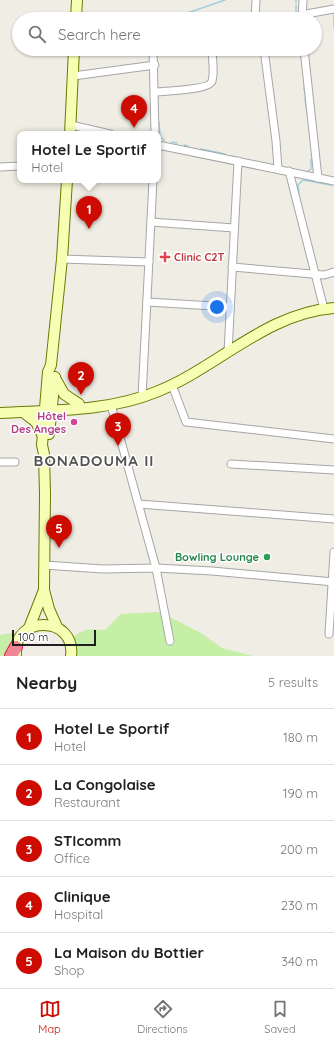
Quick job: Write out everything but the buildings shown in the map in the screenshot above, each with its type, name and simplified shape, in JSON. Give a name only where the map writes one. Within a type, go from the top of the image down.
[{"type":"main road","points":[[76,12],[77,0]]},
{"type":"main road","points":[[71,130],[74,56]]},
{"type":"main road","points":[[44,454],[48,446],[48,372],[51,365],[62,258],[67,183]]},
{"type":"main road","points":[[0,407],[81,409],[111,405],[142,397],[172,385],[282,322],[302,314],[329,309]]},
{"type":"main road","points":[[51,365],[54,377],[64,394],[79,404],[90,407]]},
{"type":"main road","points":[[54,377],[43,438],[44,590],[49,609],[57,627],[69,640],[71,656]]},
{"type":"main road","points":[[0,413],[23,412],[48,407],[79,404]]},
{"type":"main road","points":[[23,412],[36,422],[43,438]]},
{"type":"main road","points":[[14,653],[20,638],[29,628],[44,590]]},
{"type":"main road","points":[[29,628],[37,625],[48,624],[57,627]]},
{"type":"street","points":[[254,12],[256,0]]},
{"type":"street","points":[[302,12],[303,0]]},
{"type":"street","points":[[322,12],[334,9]]},
{"type":"street","points":[[153,56],[155,131]]},
{"type":"street","points":[[155,92],[200,88],[210,84],[212,75],[212,56]]},
{"type":"street","points":[[265,56],[276,141],[278,169]]},
{"type":"street","points":[[305,56],[318,178]]},
{"type":"street","points":[[73,76],[154,65]]},
{"type":"street","points":[[161,146],[334,181]]},
{"type":"street","points":[[228,352],[238,161]]},
{"type":"street","points":[[0,167],[17,166]]},
{"type":"street","points":[[289,172],[314,273],[329,309]]},
{"type":"street","points":[[142,397],[153,183]]},
{"type":"street","points":[[151,222],[234,228]]},
{"type":"street","points":[[62,258],[149,262]]},
{"type":"street","points":[[232,267],[324,274],[334,272]]},
{"type":"street","points":[[147,302],[230,307]]},
{"type":"street","points":[[172,385],[186,422],[334,439]]},
{"type":"street","points":[[111,405],[156,568],[170,641]]},
{"type":"street","points":[[0,462],[15,462]]},
{"type":"street","points":[[231,464],[334,470]]},
{"type":"street","points":[[139,504],[334,519]]},
{"type":"street","points":[[329,634],[334,552]]},
{"type":"street","points":[[44,565],[103,569],[156,568],[212,571],[333,581]]},
{"type":"green space","points":[[160,612],[201,633],[222,648],[253,656],[71,656],[69,640],[82,631],[89,629],[105,630],[121,614]]},
{"type":"green space","points":[[13,633],[16,656],[0,656],[0,635]]},
{"type":"waterway","points":[[190,12],[225,0]]},
{"type":"waterway","points":[[296,5],[296,12]]},
{"type":"waterway","points":[[334,13],[334,28]]},
{"type":"waterway","points":[[304,88],[305,93]]},
{"type":"waterway","points":[[305,98],[307,112]]},
{"type":"waterway","points":[[159,122],[160,131]]},
{"type":"waterway","points":[[172,142],[177,143]]},
{"type":"waterway","points":[[184,145],[188,146]]},
{"type":"waterway","points":[[201,149],[225,154]]},
{"type":"waterway","points":[[231,156],[236,157]]},
{"type":"waterway","points":[[307,172],[311,169],[311,159]]},
{"type":"waterway","points":[[299,194],[298,185],[303,180],[331,185]]},
{"type":"place","name":"Clinique","points":[[134,128]]},
{"type":"place","name":"Hotel Le Sportif","points":[[89,229]]},
{"type":"place","name":"Clinic C2T","points":[[165,257]]},
{"type":"place","name":"La Congolaise","points":[[81,395]]},
{"type":"place","name":"Hôtel Des Anges","points":[[74,422]]},
{"type":"place","name":"STIcomm","points":[[118,446]]},
{"type":"place","name":"La Maison du Bottier","points":[[59,548]]},
{"type":"place","name":"Bowling Lounge","points":[[267,557]]},
{"type":"district","name":"BONADOUMA II","points":[[94,461]]}]
